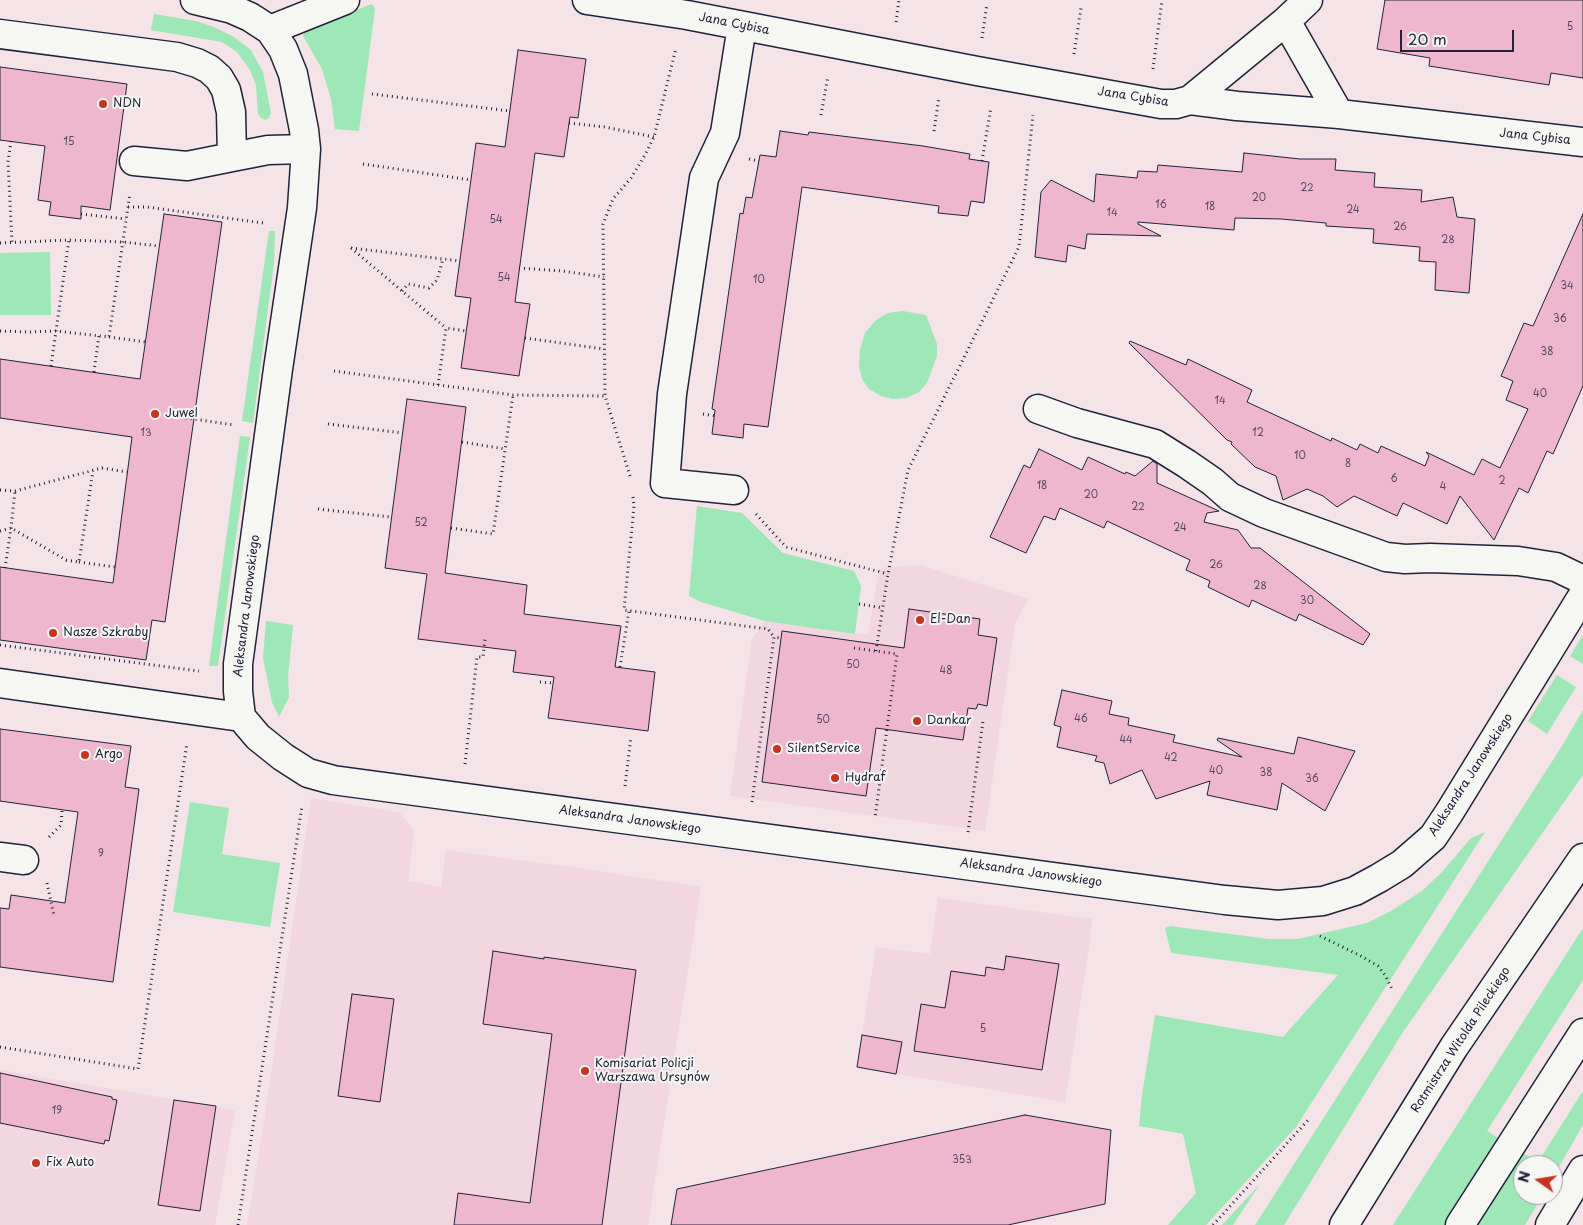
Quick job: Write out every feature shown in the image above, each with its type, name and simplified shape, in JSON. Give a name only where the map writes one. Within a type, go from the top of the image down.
[{"type":"street","points":[[195,0],[232,9],[250,17],[270,30],[345,0]]},
{"type":"street","name":"Jana Cybisa","points":[[587,0],[686,15],[1149,102],[1176,104],[1190,100],[1237,106],[1339,114],[1583,142]]},
{"type":"street","points":[[1190,100],[1286,21],[1308,0]]},
{"type":"street","points":[[1286,21],[1339,114]]},
{"type":"street","points":[[734,490],[665,483],[672,394],[704,178],[725,133],[742,26]]},
{"type":"street","name":"Aleksandra Janowskiego","points":[[270,30],[284,50],[293,74],[306,149],[302,208],[276,378],[238,664],[238,691],[242,717],[258,737],[283,757],[308,773],[333,780],[1225,900],[1278,905],[1323,901],[1355,891],[1379,878],[1402,864],[1433,837],[1450,813],[1583,595]]},
{"type":"street","points":[[0,34],[177,57],[197,62],[209,69],[226,90],[231,112],[232,157]]},
{"type":"street","points":[[134,161],[187,166],[268,150],[306,149]]},
{"type":"street","points":[[1038,409],[1077,423],[1155,444],[1194,468],[1230,497],[1264,513],[1386,557],[1518,562],[1556,567],[1583,580]]},
{"type":"street","points":[[0,683],[242,717]]},
{"type":"street","name":"Rotmistrza Witolda Pileckiego","points":[[1344,1225],[1454,1047],[1583,858]]},
{"type":"street","points":[[1460,1225],[1583,1033]]},
{"type":"street","points":[[1550,1225],[1583,1170]]},
{"type":"path","points":[[1149,102],[1162,0]]},
{"type":"path","points":[[1069,87],[1081,8]]},
{"type":"path","points":[[631,480],[605,396],[603,224],[613,199],[631,178],[654,137],[677,42]]},
{"type":"path","points":[[821,115],[828,71]]},
{"type":"path","points":[[876,651],[888,574],[908,470],[1019,247],[1037,82]]},
{"type":"path","points":[[934,130],[940,91]]},
{"type":"path","points":[[372,94],[510,111]]},
{"type":"path","points":[[982,161],[993,99]]},
{"type":"path","points":[[569,122],[654,137]]},
{"type":"path","points":[[10,141],[8,162],[12,243]]},
{"type":"path","points":[[109,337],[134,161]]},
{"type":"path","points":[[363,164],[471,180]]},
{"type":"path","points":[[128,207],[147,207],[263,223]]},
{"type":"path","points":[[81,214],[126,219]]},
{"type":"path","points":[[51,366],[69,240]]},
{"type":"path","points":[[0,243],[69,240],[123,242],[160,246]]},
{"type":"path","points":[[460,261],[350,248],[446,328],[466,330]]},
{"type":"path","points":[[402,291],[408,284],[429,288],[436,280],[443,259]]},
{"type":"path","points":[[519,268],[562,271],[604,277]]},
{"type":"path","points":[[438,385],[446,328]]},
{"type":"path","points":[[0,331],[56,331],[146,342]]},
{"type":"path","points":[[94,372],[100,335]]},
{"type":"path","points":[[525,338],[604,349]]},
{"type":"path","points":[[334,371],[513,395],[605,396]]},
{"type":"path","points":[[451,528],[493,534],[513,395]]},
{"type":"path","points":[[166,416],[234,425]]},
{"type":"path","points":[[328,424],[403,433]]},
{"type":"path","points":[[462,442],[505,449]]},
{"type":"path","points":[[0,490],[15,491],[102,468],[127,472]]},
{"type":"path","points":[[79,562],[93,471]]},
{"type":"path","points":[[632,488],[634,506],[624,610],[768,630],[774,637],[782,638]]},
{"type":"path","points":[[734,490],[786,547],[888,574]]},
{"type":"path","points":[[5,568],[15,491]]},
{"type":"path","points":[[318,509],[392,517]]},
{"type":"path","points":[[0,531],[11,528],[66,560],[115,567]]},
{"type":"path","points":[[859,604],[883,608]]},
{"type":"path","points":[[620,667],[629,610]]},
{"type":"path","points":[[751,806],[774,637]]},
{"type":"path","points":[[464,766],[477,657],[483,657],[485,639]]},
{"type":"path","points":[[0,644],[199,671]]},
{"type":"path","points":[[854,648],[897,654],[874,822]]},
{"type":"path","points":[[540,682],[553,684]]},
{"type":"path","points":[[0,1047],[138,1069],[191,710]]},
{"type":"path","points":[[967,835],[983,721]]},
{"type":"path","points":[[625,788],[631,737]]},
{"type":"path","points":[[238,1225],[302,805]]},
{"type":"path","points":[[1314,934],[1378,966],[1393,991]]},
{"type":"path","points":[[1213,1225],[1309,1119]]},
{"type":"shaded area","points":[[920,565],[1028,599],[1015,623],[985,831],[730,796],[752,639],[765,621],[868,635],[879,568]]},
{"type":"shaded area","points":[[311,798],[399,812],[414,831],[408,881],[441,887],[446,850],[701,887],[648,1225],[247,1225]]},
{"type":"shaded area","points":[[938,898],[1092,919],[1065,1102],[857,1067],[876,947],[930,954]]},
{"type":"shaded area","points":[[0,1070],[235,1110],[215,1225],[0,1225]]},
{"type":"green space","points":[[372,4],[375,9],[359,131],[335,129],[331,99],[322,69],[303,36],[306,29]]},
{"type":"green space","points":[[154,14],[196,21],[214,27],[234,37],[251,50],[263,72],[271,113],[269,118],[265,120],[258,114],[256,85],[250,70],[237,52],[222,42],[151,30]]},
{"type":"green space","points":[[269,231],[275,231],[274,263],[253,423],[242,421]]},
{"type":"green space","points":[[50,252],[51,315],[0,315],[0,253]]},
{"type":"green space","points":[[902,311],[926,315],[937,344],[937,356],[927,383],[919,392],[906,398],[893,399],[881,396],[869,389],[862,379],[859,366],[860,349],[865,333],[876,320],[888,313]]},
{"type":"green space","points":[[240,436],[250,437],[218,666],[209,666]]},
{"type":"green space","points":[[697,506],[742,513],[783,553],[854,571],[861,586],[855,634],[765,621],[701,602],[689,596]]},
{"type":"green space","points":[[266,621],[293,625],[288,677],[289,697],[279,717],[272,702],[263,658]]},
{"type":"green space","points":[[1583,635],[1583,664],[1570,656]]},
{"type":"green space","points":[[1557,675],[1576,687],[1547,734],[1528,721]]},
{"type":"green space","points":[[1583,710],[1583,775],[1403,1032],[1284,1225],[1255,1225],[1562,746]]},
{"type":"green space","points":[[190,802],[229,808],[222,854],[280,863],[270,927],[173,912]]},
{"type":"green space","points":[[1485,832],[1296,1127],[1206,1225],[1168,1225],[1196,1193],[1183,1134],[1139,1126],[1155,1015],[1283,1037],[1338,975],[1171,953],[1165,928],[1170,926],[1268,939],[1298,939],[1367,923],[1391,911],[1422,891],[1442,872],[1471,838]]},
{"type":"green space","points":[[1583,928],[1583,980],[1487,1131],[1526,1155],[1513,1155],[1513,1205],[1537,1205],[1525,1225],[1393,1225]]},
{"type":"green space","points":[[1583,1091],[1583,1125],[1563,1160],[1563,1155],[1542,1155]]},
{"type":"green space","points":[[1260,1184],[1233,1225],[1222,1225]]},
{"type":"building","points":[[1385,0],[1583,0],[1583,78],[1551,73],[1549,85],[1429,66],[1430,58],[1377,49]]},
{"type":"building","points":[[518,50],[586,59],[578,118],[570,117],[564,157],[535,153],[515,302],[530,304],[519,376],[461,368],[471,298],[455,296],[476,143],[505,147]]},
{"type":"building","points":[[0,67],[127,84],[110,210],[81,206],[81,219],[49,215],[51,202],[38,200],[45,146],[0,140]]},
{"type":"building","points":[[780,131],[808,135],[809,132],[923,146],[970,154],[969,159],[989,162],[984,203],[971,201],[968,216],[938,213],[939,206],[802,187],[768,427],[744,424],[743,438],[712,434],[715,410],[712,409],[740,213],[743,214],[746,197],[752,198],[760,155],[776,157]]},
{"type":"building","points":[[1244,153],[1300,159],[1336,159],[1335,170],[1375,173],[1374,187],[1422,190],[1421,202],[1453,197],[1457,217],[1475,219],[1469,293],[1435,290],[1436,262],[1419,261],[1420,247],[1373,243],[1374,229],[1326,226],[1326,223],[1281,219],[1235,218],[1234,230],[1138,222],[1138,224],[1161,236],[1087,234],[1085,249],[1068,245],[1066,262],[1035,257],[1041,192],[1051,180],[1094,202],[1096,174],[1137,178],[1138,171],[1157,172],[1158,165],[1242,172]]},
{"type":"building","points":[[164,214],[222,222],[165,622],[152,620],[146,660],[0,640],[0,567],[113,583],[132,437],[0,418],[0,359],[140,379]]},
{"type":"building","points":[[1583,214],[1583,386],[1553,454],[1547,451],[1528,493],[1519,488],[1494,540],[1460,496],[1447,524],[1403,503],[1397,516],[1354,496],[1337,507],[1323,496],[1307,489],[1283,500],[1276,476],[1255,467],[1231,444],[1232,442],[1227,440],[1129,343],[1130,341],[1186,365],[1188,359],[1252,390],[1247,402],[1331,441],[1332,438],[1357,450],[1360,444],[1378,453],[1381,446],[1425,466],[1429,456],[1426,452],[1474,475],[1482,459],[1500,468],[1528,409],[1506,400],[1513,381],[1501,376],[1524,323],[1533,326]]},
{"type":"building","points":[[407,399],[466,407],[445,573],[527,585],[524,614],[621,626],[615,667],[655,672],[648,731],[548,718],[554,677],[513,672],[516,651],[418,639],[427,574],[385,568]]},
{"type":"building","points":[[1039,449],[1082,470],[1088,457],[1125,474],[1126,472],[1135,476],[1153,461],[1157,464],[1157,483],[1219,511],[1207,513],[1204,522],[1238,530],[1251,548],[1260,548],[1370,634],[1363,645],[1299,614],[1296,621],[1252,600],[1249,607],[1208,587],[1210,581],[1186,570],[1190,560],[1107,521],[1104,528],[1060,508],[1055,520],[1044,516],[1026,553],[990,537],[1024,465],[1030,468]]},
{"type":"building","points":[[909,609],[980,619],[978,635],[997,638],[987,706],[978,704],[976,709],[968,708],[963,740],[876,728],[866,796],[762,782],[782,631],[904,648]]},
{"type":"building","points":[[1062,690],[1112,701],[1109,714],[1129,718],[1128,725],[1175,735],[1173,742],[1242,757],[1217,740],[1218,738],[1294,754],[1298,737],[1355,751],[1325,811],[1282,783],[1277,810],[1207,795],[1210,781],[1156,799],[1142,770],[1110,784],[1104,763],[1095,761],[1097,756],[1057,747],[1061,727],[1054,725]]},
{"type":"building","points":[[0,729],[131,746],[125,787],[139,789],[113,982],[0,967],[0,908],[9,909],[11,895],[65,903],[78,812],[0,801]]},
{"type":"building","name":"Komisariat Policji Warszawa Ursynów","points":[[493,951],[636,970],[602,1225],[454,1225],[458,1193],[530,1203],[552,1034],[483,1024]]},
{"type":"building","points":[[1006,956],[1059,964],[1042,1070],[914,1051],[921,1004],[945,1008],[951,971],[985,976],[986,967],[1004,970]]},
{"type":"building","points":[[352,994],[394,999],[380,1102],[338,1096]]},
{"type":"building","points":[[862,1035],[902,1042],[896,1074],[857,1067]]},
{"type":"building","points":[[0,1073],[112,1097],[112,1099],[117,1100],[109,1141],[105,1140],[104,1144],[0,1123]]},
{"type":"building","points":[[174,1100],[216,1106],[200,1211],[158,1205]]},
{"type":"building","points":[[1025,1115],[1111,1130],[1105,1204],[1008,1225],[671,1225],[677,1189]]},
{"type":"place","name":"NDN","points":[[103,104]]},
{"type":"place","name":"Juwel","points":[[155,414]]},
{"type":"place","name":"El-Dan","points":[[920,620]]},
{"type":"place","name":"Nasze Szkraby","points":[[53,633]]},
{"type":"place","name":"Dankar","points":[[917,721]]},
{"type":"place","name":"SilentService","points":[[777,749]]},
{"type":"place","name":"Argo","points":[[85,755]]},
{"type":"place","name":"Hydraf","points":[[835,778]]},
{"type":"place","name":"Komisariat Policji Warszawa Ursynów","points":[[585,1071]]},
{"type":"place","name":"Fix Auto","points":[[36,1163]]}]
